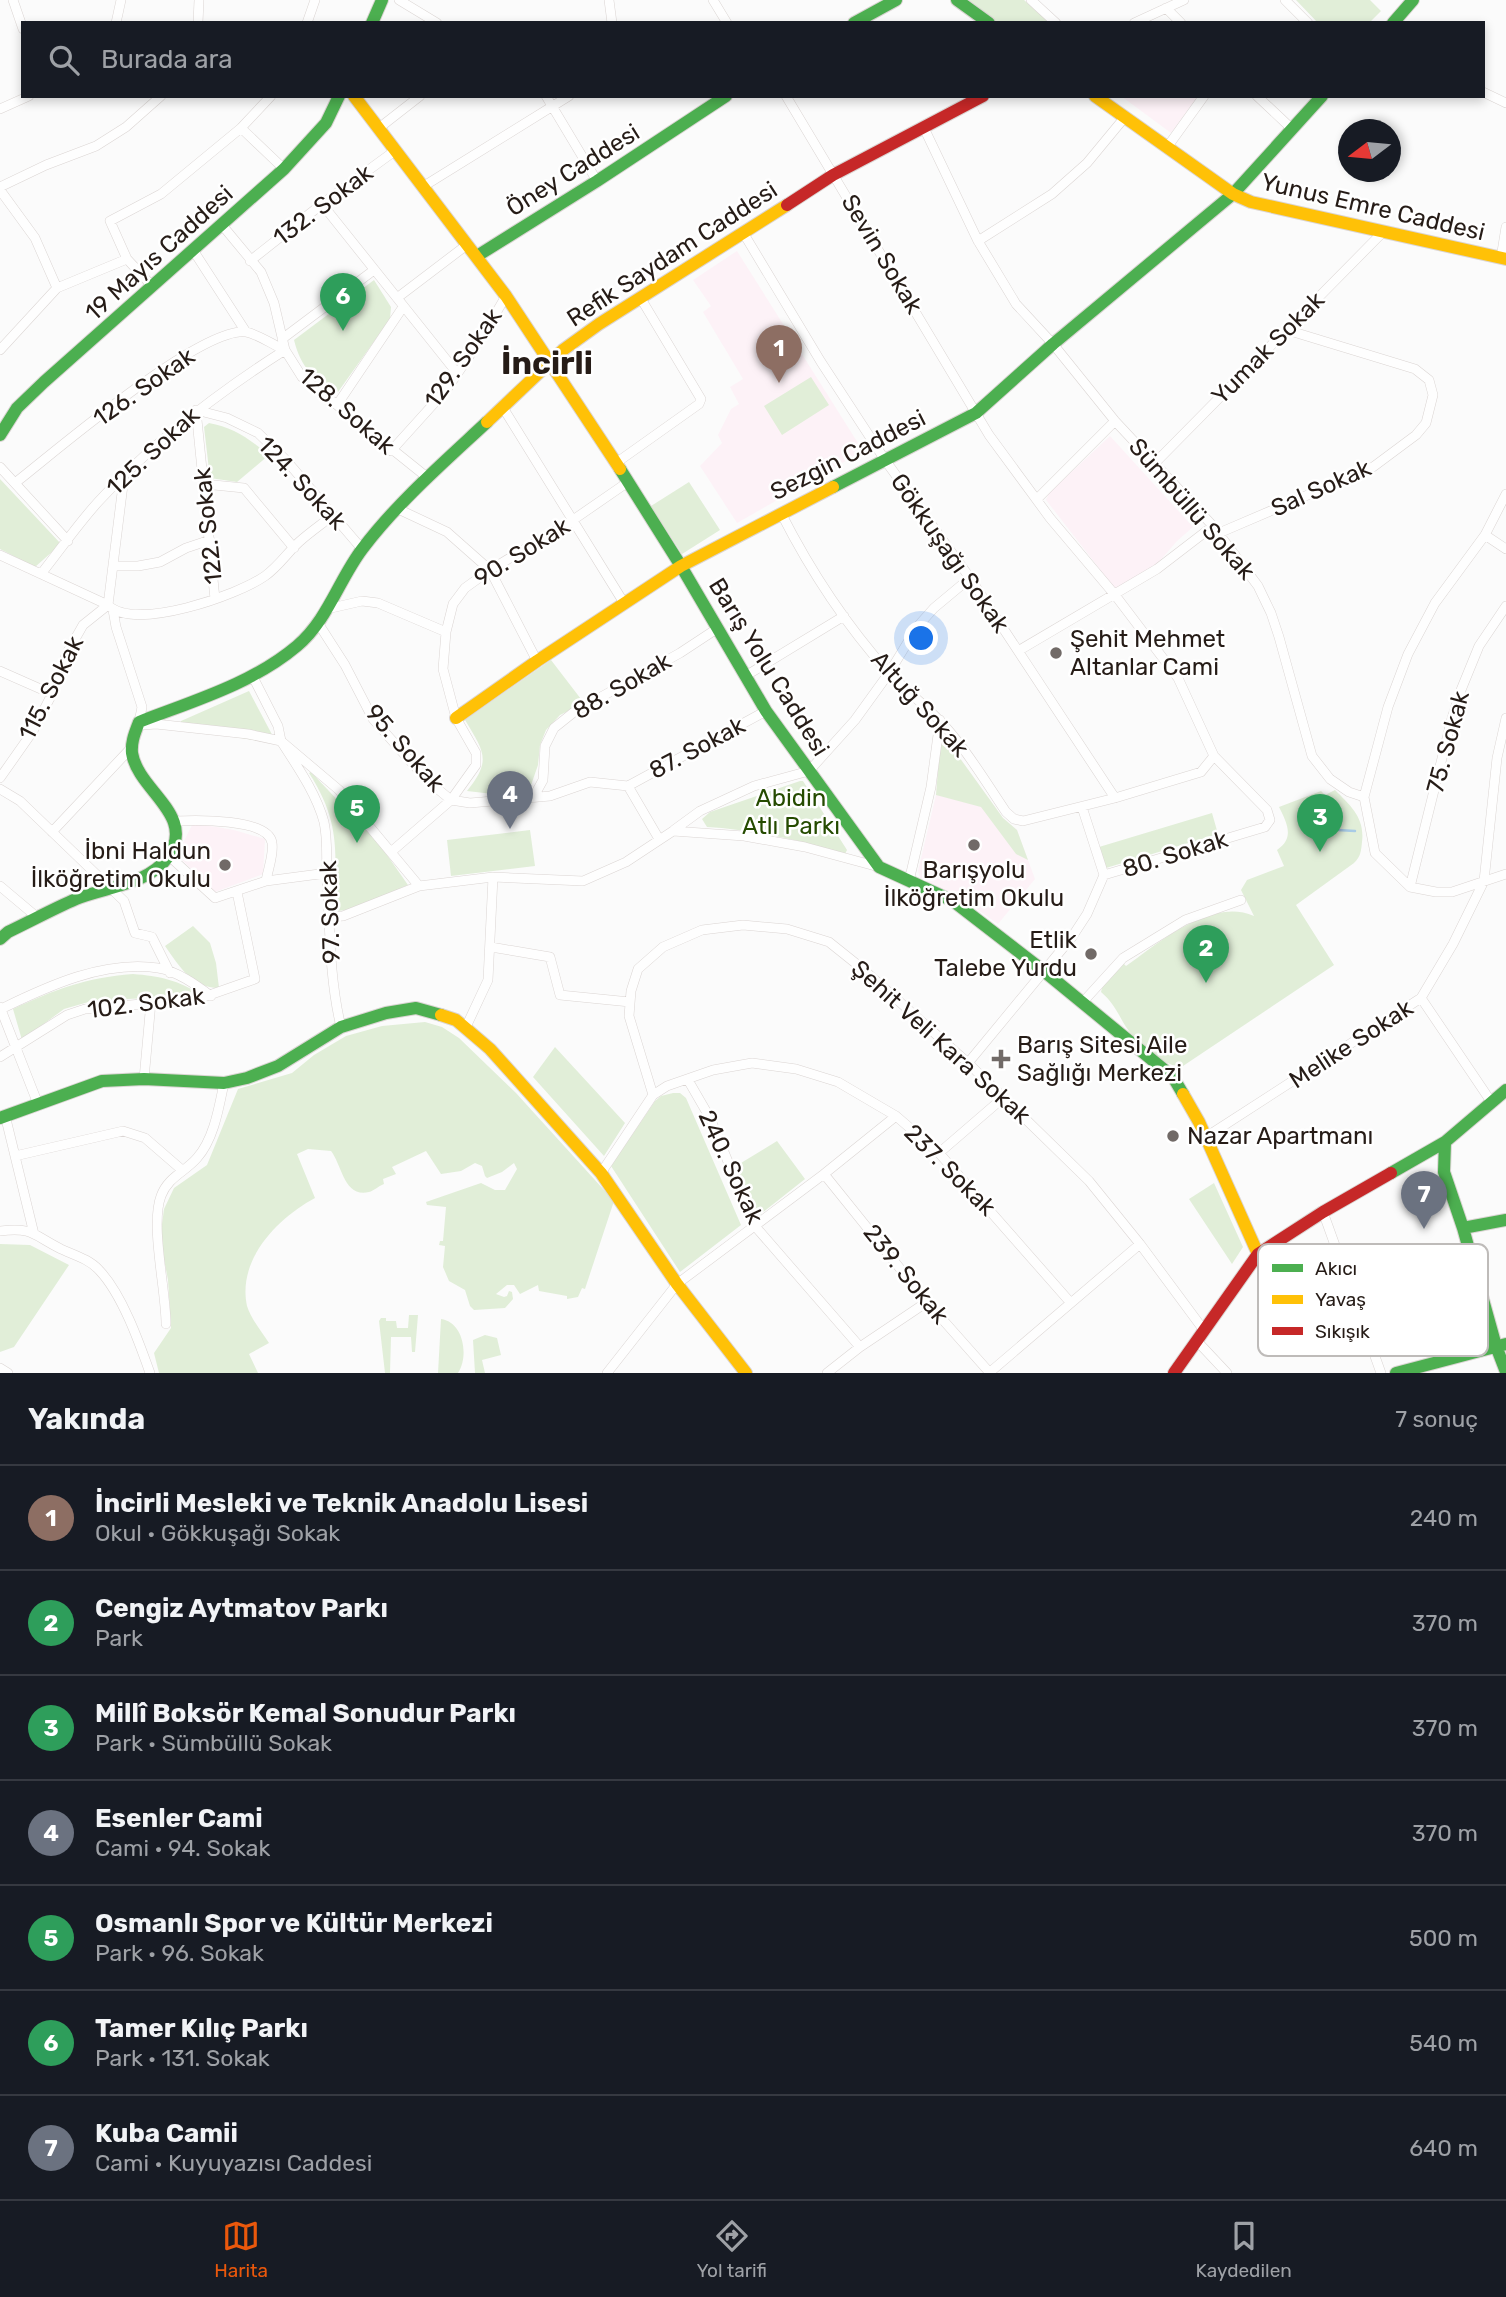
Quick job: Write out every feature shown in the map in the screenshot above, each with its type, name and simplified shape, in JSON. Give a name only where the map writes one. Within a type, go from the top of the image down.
[{"type":"street","points":[[13,0],[21,23]]},
{"type":"street","points":[[116,21],[121,0]]},
{"type":"street","points":[[198,21],[199,0]]},
{"type":"street","points":[[308,21],[315,0]]},
{"type":"street","points":[[373,21],[382,0]]},
{"type":"street","points":[[399,0],[434,21]]},
{"type":"street","points":[[609,0],[612,21]]},
{"type":"street","points":[[713,0],[726,21]]},
{"type":"street","points":[[858,21],[896,0]]},
{"type":"street","points":[[957,0],[986,21]]},
{"type":"street","points":[[1031,0],[1054,21]]},
{"type":"street","points":[[1138,21],[1184,0]]},
{"type":"street","points":[[1285,0],[1306,21]]},
{"type":"street","points":[[1395,21],[1413,0]]},
{"type":"street","points":[[1166,8],[1179,21]]},
{"type":"street","points":[[1485,93],[1506,103]]},
{"type":"street","points":[[0,109],[25,98]]},
{"type":"street","points":[[57,288],[35,238],[0,189],[46,165],[96,146],[126,127],[159,98]]},
{"type":"street","points":[[153,287],[127,259],[110,220],[161,194],[241,128],[269,98]]},
{"type":"street","name":"19 Mayıs Caddesi","points":[[0,435],[16,408],[284,169],[326,123],[338,98]]},
{"type":"street","name":"Barış Yolu Caddesi","points":[[356,98],[506,296],[681,566],[766,710],[879,867],[953,901],[1173,1077],[1192,1107],[1258,1254]]},
{"type":"street","points":[[379,128],[417,98]]},
{"type":"street","points":[[547,98],[597,181]]},
{"type":"street","points":[[424,186],[566,98]]},
{"type":"street","name":"Öney Caddesi","points":[[477,256],[723,98]]},
{"type":"street","name":"Sevin Sokak","points":[[787,98],[899,281],[975,413],[1050,518],[1115,595],[1178,678],[1214,756]]},
{"type":"street","name":"Refik Saydam Caddesi","points":[[139,722],[253,677],[298,645],[318,623],[362,549],[428,478],[549,361],[640,297],[744,234],[833,175],[979,98]]},
{"type":"street","name":"Yunus Emre Caddesi","points":[[1098,98],[1233,194],[1251,202],[1503,258]]},
{"type":"street","points":[[1168,146],[1203,98]]},
{"type":"street","points":[[1259,98],[1291,128]]},
{"type":"street","name":"Sezgin Caddesi","points":[[456,718],[681,566],[975,413],[1053,344],[1233,194],[1320,98]]},
{"type":"street","points":[[978,241],[1052,194],[1087,163],[1125,117]]},
{"type":"street","points":[[241,128],[284,169]]},
{"type":"street","name":"Sümbüllü Sokak","points":[[924,128],[978,241],[1016,304],[1053,344],[1115,421],[1216,530],[1258,586],[1271,613],[1312,756],[1330,779],[1349,792],[1364,797]]},
{"type":"street","name":"132. Sokak","points":[[250,261],[396,150]]},
{"type":"street","points":[[322,204],[457,373]]},
{"type":"street","name":"128. Sokak","points":[[222,225],[261,272],[274,303],[285,350],[302,377],[428,478]]},
{"type":"street","points":[[1503,258],[1506,228]]},
{"type":"street","name":"Yumak Sokak","points":[[1154,464],[1382,233]]},
{"type":"street","name":"Gökkuşağı Sokak","points":[[744,234],[821,362],[885,460],[970,578],[1115,798]]},
{"type":"street","points":[[397,298],[468,244]]},
{"type":"street","points":[[194,250],[246,332],[285,350]]},
{"type":"street","points":[[0,350],[57,288],[127,259]]},
{"type":"street","points":[[282,339],[374,270]]},
{"type":"street","name":"129. Sokak","points":[[391,451],[447,389],[506,296]]},
{"type":"street","points":[[616,463],[699,404],[701,399],[640,297]]},
{"type":"street","points":[[337,405],[403,307]]},
{"type":"street","name":"Sal Sokak","points":[[1018,651],[1157,569],[1194,533],[1216,530],[1373,467],[1416,435],[1426,424],[1433,395],[1429,380],[1415,369],[1287,330]]},
{"type":"street","name":"126. Sokak","points":[[15,483],[154,375],[223,335],[246,332]]},
{"type":"street","name":"125. Sokak","points":[[41,574],[97,503],[196,410],[285,350]]},
{"type":"street","points":[[502,406],[624,604]]},
{"type":"street","name":"122. Sokak","points":[[196,410],[215,599]]},
{"type":"street","name":"124. Sokak","points":[[196,410],[227,418],[258,433],[285,459],[362,549]]},
{"type":"street","points":[[1037,499],[1115,421]]},
{"type":"street","points":[[0,467],[68,541]]},
{"type":"street","points":[[0,939],[8,932],[86,895],[140,878],[169,856],[175,841],[174,821],[135,762],[131,748],[131,739],[142,707],[111,608],[124,477]]},
{"type":"street","name":"90. Sokak","points":[[391,852],[451,800],[476,765],[477,753],[456,718],[443,669],[446,632],[453,604],[464,588],[628,482]]},
{"type":"street","points":[[204,484],[244,488],[294,548]]},
{"type":"street","points":[[1506,494],[1485,534],[1435,603],[1408,654],[1388,707],[1364,797],[1376,853],[1410,887],[1452,892],[1506,874]]},
{"type":"street","points":[[398,509],[447,532],[490,570],[537,661]]},
{"type":"street","name":"Altuğ Sokak","points":[[781,513],[807,564],[844,616],[889,673],[955,737],[1006,812],[1014,819],[1023,821],[1082,807],[1201,772],[1214,756]]},
{"type":"street","points":[[0,555],[111,608],[145,614],[169,613],[215,599],[261,579],[278,567],[294,548],[333,515]]},
{"type":"street","points":[[1485,534],[1506,549]]},
{"type":"street","points":[[114,566],[160,562],[186,548],[210,540]]},
{"type":"street","points":[[330,917],[342,916],[419,886],[494,877],[583,881],[626,862],[700,811],[754,786],[809,771],[855,720],[889,673],[917,627],[934,607],[970,578]]},
{"type":"street","points":[[327,609],[362,601],[378,603],[446,632]]},
{"type":"street","name":"75. Sokak","points":[[1410,887],[1449,727],[1461,690],[1479,646],[1506,606]]},
{"type":"street","name":"115. Sokak","points":[[0,778],[33,731],[52,694],[66,655],[83,625],[111,608]]},
{"type":"street","points":[[747,675],[844,616]]},
{"type":"street","name":"95. Sokak","points":[[318,623],[345,665],[373,719],[428,781],[451,800]]},
{"type":"street","name":"88. Sokak","points":[[533,798],[543,780],[545,746],[554,728],[574,712],[680,653],[718,628]]},
{"type":"street","points":[[0,671],[52,694]]},
{"type":"street","name":"97. Sokak","points":[[253,677],[278,726],[281,741],[313,796],[324,821],[330,948],[334,994],[341,1027]]},
{"type":"street","name":"87. Sokak","points":[[628,786],[766,710]]},
{"type":"street","name":"Melike Sokak","points":[[1206,1137],[1421,998],[1453,944],[1484,881],[1497,758],[1506,718]]},
{"type":"street","points":[[909,881],[932,787],[940,720]]},
{"type":"street","points":[[139,722],[146,726],[156,724],[281,741],[339,790],[419,886]]},
{"type":"street","points":[[52,832],[131,748]]},
{"type":"street","name":"80. Sokak","points":[[968,1063],[1045,972],[1087,914],[1104,875],[1269,824],[1266,810],[1214,756]]},
{"type":"street","points":[[451,800],[470,803],[550,796],[590,782],[628,786],[659,839]]},
{"type":"street","points":[[0,789],[20,801],[124,901],[135,933],[152,937],[170,972]]},
{"type":"street","points":[[1082,807],[1104,875]]},
{"type":"street","points":[[174,821],[223,820],[260,830],[271,837],[273,844],[266,881]]},
{"type":"street","points":[[673,831],[744,836],[805,847],[879,867]]},
{"type":"street","points":[[169,856],[215,898],[266,881],[327,873]]},
{"type":"street","points":[[466,1027],[488,980],[494,877]]},
{"type":"street","points":[[0,886],[38,918]]},
{"type":"street","name":"102. Sokak","points":[[0,1057],[67,1015],[85,1009],[211,996],[255,979],[237,892]]},
{"type":"street","points":[[1082,1003],[1123,958],[1185,919],[1241,900]]},
{"type":"street","name":"Şehit Veli Kara Sokak","points":[[630,1002],[638,969],[663,947],[702,930],[743,925],[787,929],[829,942],[968,1063],[1090,1181],[1140,1244],[1227,1373]]},
{"type":"street","points":[[491,947],[550,957],[560,995],[630,1002],[629,1016],[653,1095],[601,1173]]},
{"type":"street","points":[[38,1104],[0,1008],[63,982],[96,972],[132,967],[160,968],[193,983],[211,996]]},
{"type":"street","points":[[1421,998],[1492,1103]]},
{"type":"street","points":[[144,1079],[151,1002]]},
{"type":"street","points":[[34,1234],[3,1116],[102,1081],[144,1079],[224,1083],[247,1078],[278,1066],[341,1027],[386,1013],[416,1008],[456,1020],[490,1049],[601,1173],[677,1284],[746,1373]]},
{"type":"street","name":"237. Sokak","points":[[653,1095],[667,1086],[713,1070],[752,1063],[796,1069],[838,1082],[896,1116],[939,1153],[1070,1302]]},
{"type":"street","name":"240. Sokak","points":[[688,1080],[710,1118],[754,1225],[860,1347]]},
{"type":"street","points":[[166,1324],[158,1206],[167,1184],[196,1160],[205,1146],[218,1114],[224,1083]]},
{"type":"street","points":[[1273,1244],[1323,1212],[1445,1142],[1506,1090]]},
{"type":"street","points":[[939,1153],[1004,1097]]},
{"type":"street","points":[[613,1371],[677,1284],[824,1174],[896,1116]]},
{"type":"street","points":[[15,1156],[123,1131],[145,1138],[182,1170]]},
{"type":"street","points":[[1445,1142],[1444,1172],[1468,1244]]},
{"type":"street","points":[[1423,1156],[1444,1172]]},
{"type":"street","name":"239. Sokak","points":[[824,1174],[927,1302],[990,1373]]},
{"type":"street","points":[[1323,1212],[1335,1244]]},
{"type":"street","points":[[1463,1228],[1506,1220]]},
{"type":"street","points":[[0,1231],[21,1229],[83,1258],[99,1269],[117,1297],[150,1373]]},
{"type":"street","points":[[990,1373],[1140,1244]]},
{"type":"street","points":[[1174,1373],[1258,1254]]},
{"type":"street","points":[[827,1373],[927,1302]]},
{"type":"street","points":[[1488,1305],[1501,1345],[1506,1372]]},
{"type":"street","points":[[1375,1356],[1381,1373]]},
{"type":"street","points":[[1396,1373],[1460,1356]]},
{"type":"street","points":[[0,1368],[8,1373]]},
{"type":"shaded area","points":[[1124,98],[1197,98],[1171,133]]},
{"type":"shaded area","points":[[737,251],[863,451],[737,523],[700,466],[722,443],[718,435],[731,409],[739,404],[730,387],[743,379],[703,312],[711,306],[693,280]]},
{"type":"shaded area","points":[[1110,436],[1193,527],[1158,563],[1116,590],[1046,500],[1049,493]]},
{"type":"shaded area","name":"Barışyolu İlköğretim Okulu","points":[[949,743],[1003,818],[1017,830],[1035,879],[998,924],[961,898],[920,878],[918,871],[936,795],[940,745]]},
{"type":"shaded area","name":"İbni Haldun İlköğretim Okulu","points":[[193,823],[265,839],[263,874],[215,892],[177,855]]},
{"type":"green space","points":[[960,0],[1024,0],[1048,21],[990,21]]},
{"type":"green space","points":[[1296,0],[1370,0],[1381,11],[1371,21],[1316,21]]},
{"type":"green space","points":[[374,280],[391,307],[390,319],[338,392],[309,372],[300,358],[294,340]]},
{"type":"green space","points":[[811,377],[829,405],[782,435],[764,406]]},
{"type":"green space","points":[[209,423],[241,435],[269,455],[237,482],[210,478],[204,427]]},
{"type":"green space","points":[[0,479],[61,544],[35,567],[0,549]]},
{"type":"green space","points":[[689,482],[720,530],[682,554],[651,506]]},
{"type":"green space","points":[[551,660],[584,703],[560,715],[546,730],[529,791],[511,796],[467,791],[480,771],[482,756],[481,748],[465,720]]},
{"type":"green space","points":[[249,691],[277,744],[181,728],[181,721]]},
{"type":"green space","points":[[949,743],[1003,818],[1017,830],[1028,860],[1016,854],[981,807],[936,795],[940,745]]},
{"type":"green space","points":[[311,772],[380,845],[408,885],[363,905],[335,911],[332,824],[320,791],[309,773]]},
{"type":"green space","name":"Abidin Atlı Parkı","points":[[803,781],[847,850],[845,854],[777,836],[707,827],[702,819],[710,812]]},
{"type":"green space","points":[[1335,790],[1359,819],[1362,834],[1360,853],[1354,863],[1296,905],[1334,965],[1183,1066],[1169,1064],[1160,1059],[1130,1033],[1113,1004],[1101,992],[1103,984],[1122,962],[1126,966],[1170,935],[1203,917],[1238,912],[1254,916],[1241,890],[1247,880],[1284,866],[1277,850],[1286,840],[1288,830],[1279,807],[1321,791],[1325,795]]},
{"type":"green space","points":[[1212,813],[1218,834],[1106,868],[1099,847]]},
{"type":"green space","points":[[530,830],[535,866],[451,876],[447,840]]},
{"type":"green space","points":[[193,926],[210,943],[219,988],[194,980],[181,968],[165,946]]},
{"type":"green space","points":[[133,974],[168,980],[201,995],[92,1001],[64,1009],[22,1040],[13,1009],[71,986],[100,978]]},
{"type":"green space","points":[[425,1022],[442,1027],[459,1038],[516,1093],[614,1201],[585,1289],[582,1288],[578,1297],[567,1299],[567,1296],[539,1291],[538,1285],[520,1294],[514,1285],[507,1285],[496,1294],[504,1297],[509,1291],[512,1292],[513,1299],[505,1308],[474,1310],[465,1290],[449,1281],[443,1267],[445,1246],[439,1245],[440,1241],[443,1241],[446,1207],[427,1205],[426,1202],[481,1183],[495,1190],[505,1190],[517,1169],[514,1163],[487,1178],[482,1166],[475,1163],[461,1171],[441,1174],[426,1151],[392,1167],[396,1174],[383,1179],[384,1184],[361,1193],[349,1185],[331,1151],[308,1149],[297,1154],[315,1198],[287,1217],[263,1242],[248,1272],[247,1306],[269,1343],[249,1354],[258,1373],[159,1373],[154,1353],[171,1328],[168,1280],[160,1239],[164,1209],[174,1188],[207,1165],[238,1089],[292,1073],[314,1055],[346,1036],[382,1026]]},
{"type":"green space","points":[[555,1047],[625,1123],[604,1156],[533,1077]]},
{"type":"green space","points":[[680,1093],[686,1098],[741,1225],[680,1272],[611,1166],[655,1101],[661,1096]]},
{"type":"green space","points":[[777,1141],[805,1179],[757,1217],[736,1166]]},
{"type":"green space","points":[[1214,1183],[1243,1247],[1232,1264],[1189,1199]]},
{"type":"green space","points":[[0,1244],[30,1245],[69,1265],[14,1347],[0,1352]]},
{"type":"green space","points":[[409,1315],[418,1315],[415,1352],[412,1352],[411,1337],[391,1337],[390,1373],[385,1373],[379,1321],[386,1318],[386,1321],[396,1321],[397,1328],[408,1328]]},
{"type":"green space","points":[[441,1319],[455,1326],[462,1341],[463,1358],[458,1373],[438,1373]]},
{"type":"green space","points":[[485,1335],[497,1338],[501,1355],[482,1360],[485,1373],[475,1373],[473,1340]]},
{"type":"waterway","points":[[1303,828],[1355,831]]},
{"type":"traffic: fast","points":[[373,21],[382,0]]},
{"type":"traffic: fast","points":[[858,21],[896,0]]},
{"type":"traffic: fast","points":[[957,0],[986,21]]},
{"type":"traffic: fast","points":[[1395,21],[1413,0]]},
{"type":"traffic: fast","points":[[0,435],[17,408],[44,382],[284,169],[326,123],[338,98]]},
{"type":"traffic: fast","points":[[477,256],[723,98]]},
{"type":"traffic: fast","points":[[833,487],[976,413],[1053,344],[1233,194],[1320,98]]},
{"type":"traffic: fast","points":[[0,939],[8,932],[67,903],[149,874],[168,857],[175,842],[175,828],[171,816],[136,767],[132,753],[139,722],[241,681],[261,671],[297,646],[317,624],[355,560],[377,531],[422,483],[487,422]]},
{"type":"traffic: fast","points":[[620,469],[681,566],[766,711],[879,867],[953,901],[1173,1077],[1183,1094]]},
{"type":"traffic: fast","points":[[0,1118],[102,1081],[144,1079],[224,1083],[247,1078],[278,1066],[341,1027],[386,1013],[416,1008],[441,1015]]},
{"type":"traffic: fast","points":[[1391,1173],[1445,1142],[1506,1090]]},
{"type":"traffic: fast","points":[[1445,1142],[1444,1172],[1467,1244]]},
{"type":"traffic: fast","points":[[1463,1228],[1506,1220]]},
{"type":"traffic: fast","points":[[1488,1317],[1506,1372]]},
{"type":"traffic: fast","points":[[1488,1349],[1506,1344]]},
{"type":"traffic: fast","points":[[1396,1373],[1460,1356]]},
{"type":"traffic: slow","points":[[356,98],[506,296],[620,469]]},
{"type":"traffic: slow","points":[[1098,98],[1233,194],[1251,202],[1506,259]]},
{"type":"traffic: slow","points":[[487,422],[563,350],[599,324],[787,205]]},
{"type":"traffic: slow","points":[[456,718],[681,566],[833,487]]},
{"type":"traffic: slow","points":[[441,1015],[456,1020],[490,1049],[601,1173],[677,1284],[746,1373]]},
{"type":"traffic: slow","points":[[1183,1094],[1199,1122],[1258,1254]]},
{"type":"traffic: jam","points":[[787,205],[833,175],[979,98]]},
{"type":"traffic: jam","points":[[1273,1244],[1391,1173]]},
{"type":"traffic: jam","points":[[1174,1373],[1258,1254]]},
{"type":"place","name":"Tamer Kılıç Parkı","points":[[343,331]]},
{"type":"place","name":"İncirli Mesleki ve Teknik Anadolu Lisesi","points":[[779,383]]},
{"type":"place","name":"Şehit Mehmet Altanlar Cami","points":[[1056,653]]},
{"type":"place","name":"Esenler Cami","points":[[510,829]]},
{"type":"place","name":"Osmanlı Spor ve Kültür Merkezi","points":[[357,843]]},
{"type":"place","name":"Barışyolu İlköğretim Okulu","points":[[974,845]]},
{"type":"place","name":"Millî Boksör Kemal Sonudur Parkı","points":[[1320,852]]},
{"type":"place","name":"İbni Haldun İlköğretim Okulu","points":[[225,865]]},
{"type":"place","name":"Etlik Talebe Yurdu","points":[[1091,954]]},
{"type":"place","name":"Cengiz Aytmatov Parkı","points":[[1206,983]]},
{"type":"place","name":"Barış Sitesi Aile Sağlığı Merkezi","points":[[1001,1059]]},
{"type":"place","name":"Nazar Apartmanı","points":[[1173,1136]]},
{"type":"place","name":"Kuba Camii","points":[[1424,1229]]},
{"type":"district","name":"İncirli","points":[[547,363]]}]
